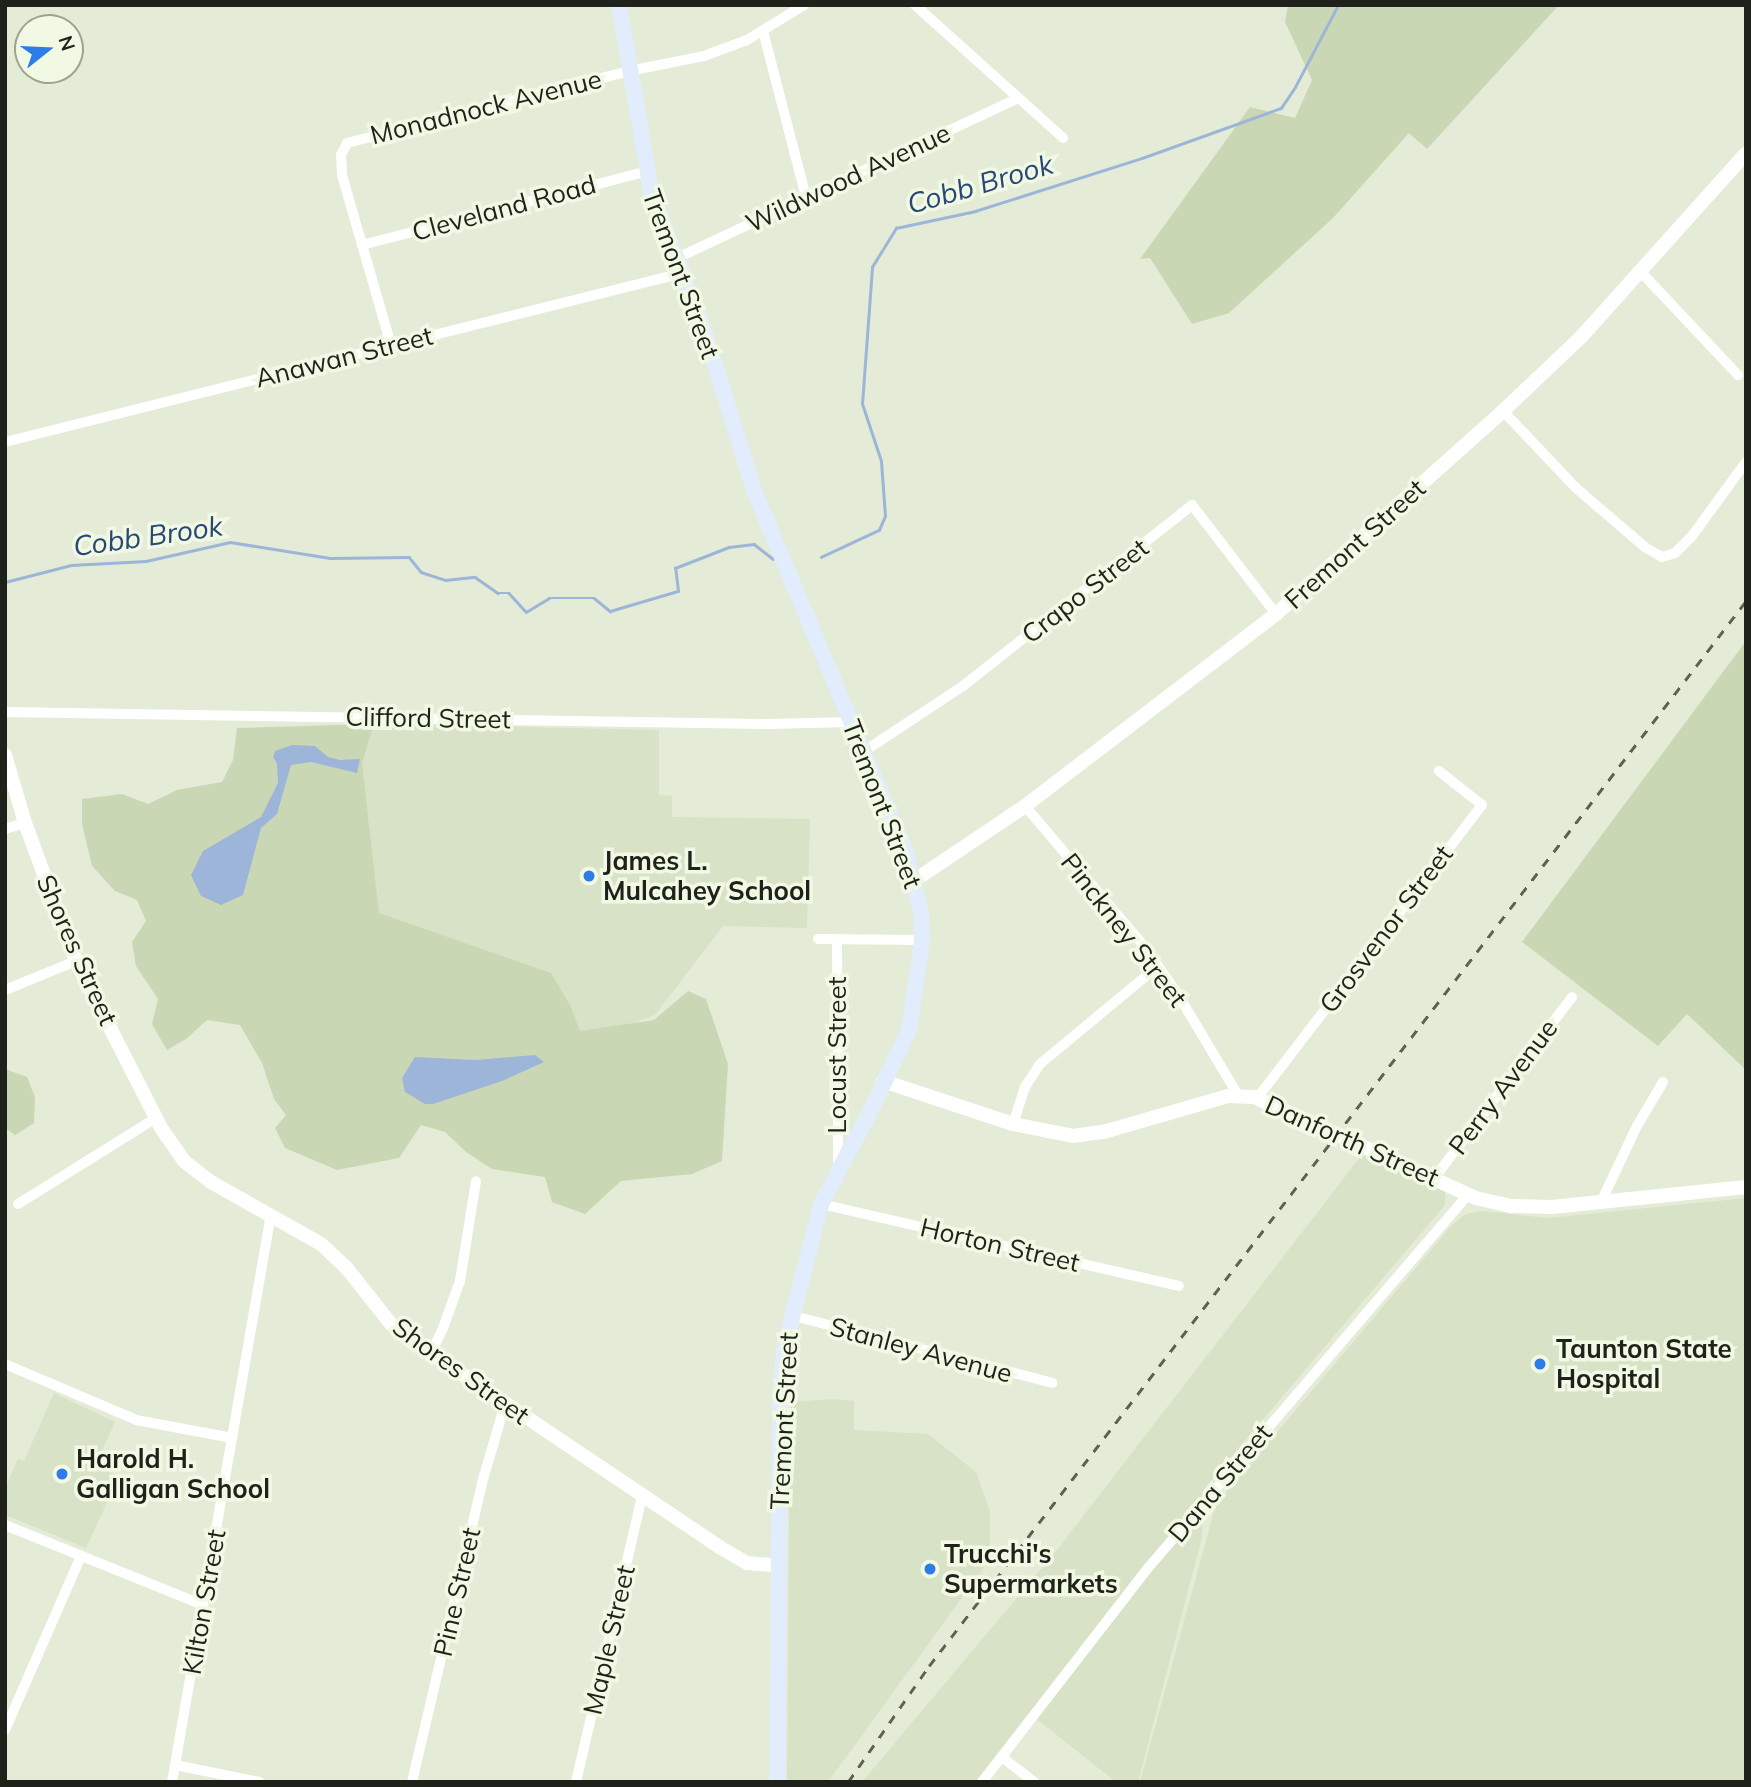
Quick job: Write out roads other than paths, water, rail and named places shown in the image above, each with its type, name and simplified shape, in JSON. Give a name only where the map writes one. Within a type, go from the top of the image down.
[{"type":"main road","name":"Tremont Street","points":[[619,5],[645,172],[680,265],[755,493],[915,880],[922,940],[909,1030],[872,1108],[821,1204],[790,1315],[780,1395],[777,1782]]},
{"type":"street","name":"Monadnock Avenue","points":[[362,245],[340,164],[344,146],[359,138],[629,71],[704,56],[763,31],[804,5]]},
{"type":"street","points":[[915,5],[1063,138]]},
{"type":"street","points":[[763,31],[806,197]]},
{"type":"street","name":"Wildwood Avenue","points":[[680,265],[806,197],[1018,98]]},
{"type":"street","name":"Fremont Street","points":[[915,880],[1025,806],[1276,614],[1503,411],[1582,336],[1746,153]]},
{"type":"street","name":"Cleveland Road","points":[[362,245],[645,172]]},
{"type":"street","points":[[362,245],[391,345]]},
{"type":"street","name":"Anawan Street","points":[[5,442],[391,345],[680,265]]},
{"type":"street","points":[[1640,271],[1738,375]]},
{"type":"street","points":[[1503,411],[1576,488],[1646,548],[1662,557],[1675,553],[1687,542],[1746,461]]},
{"type":"street","name":"Crapo Street","points":[[863,752],[963,686],[1192,505],[1276,614]]},
{"type":"street","name":"Clifford Street","points":[[5,712],[768,724],[851,722]]},
{"type":"street","name":"Shores Street","points":[[5,755],[25,823],[76,961],[173,1147],[194,1169],[328,1250],[391,1324],[431,1353],[642,1497],[747,1563],[779,1566]]},
{"type":"street","name":"Grosvenor Street","points":[[1258,1097],[1482,805],[1439,771]]},
{"type":"street","name":"Pinckney Street","points":[[1025,806],[1121,917],[1158,966],[1238,1095]]},
{"type":"street","points":[[5,829],[25,823]]},
{"type":"street","points":[[818,939],[922,940]]},
{"type":"street","name":"Locust Street","points":[[838,940],[838,1169]]},
{"type":"street","points":[[5,989],[76,961]]},
{"type":"street","points":[[1013,1124],[1025,1087],[1040,1064],[1158,966]]},
{"type":"street","name":"Perry Avenue","points":[[1435,1177],[1572,997]]},
{"type":"street","name":"Danforth Street","points":[[883,1081],[1013,1124],[1057,1134],[1090,1135],[1238,1095],[1258,1097],[1468,1194],[1512,1206],[1601,1202],[1746,1187]]},
{"type":"street","points":[[1601,1202],[1637,1126],[1663,1082]]},
{"type":"street","points":[[18,1204],[156,1118]]},
{"type":"street","points":[[431,1353],[460,1281],[476,1181]]},
{"type":"street","name":"Dana Street","points":[[982,1782],[1148,1568],[1416,1250],[1468,1194]]},
{"type":"street","name":"Horton Street","points":[[821,1204],[1179,1286]]},
{"type":"street","name":"Kilton Street","points":[[172,1782],[271,1214]]},
{"type":"street","name":"Stanley Avenue","points":[[790,1315],[1052,1383]]},
{"type":"street","points":[[5,1364],[130,1418],[232,1438]]},
{"type":"street","name":"Pine Street","points":[[412,1782],[484,1476],[505,1404]]},
{"type":"street","name":"Maple Street","points":[[576,1782],[642,1497]]},
{"type":"street","points":[[5,1525],[203,1605]]},
{"type":"street","points":[[5,1730],[81,1556]]},
{"type":"street","points":[[1002,1757],[1034,1782]]},
{"type":"street","points":[[175,1765],[259,1782]]},
{"type":"water","points":[[292,745],[315,746],[328,757],[340,760],[360,759],[357,773],[311,762],[291,765],[277,814],[261,828],[243,895],[221,905],[201,896],[191,875],[203,851],[261,817],[278,783],[277,764],[273,757],[275,751]]},
{"type":"water","points":[[535,1055],[544,1062],[502,1081],[433,1104],[425,1104],[405,1092],[402,1078],[415,1057],[476,1060]]},
{"type":"waterway","name":"Cobb Brook","points":[[821,557],[879,530],[885,516],[881,461],[862,404],[872,267],[896,228],[975,211],[1142,158],[1281,108],[1338,5]]},
{"type":"waterway","name":"Cobb Brook","points":[[5,582],[71,565],[146,561],[230,542],[330,558],[409,557],[421,572],[445,580],[475,577],[498,593],[509,593],[526,612],[549,598],[594,598],[610,611],[678,591],[675,568],[729,547],[754,544],[773,559]]},
{"type":"railway","points":[[848,1782],[929,1666],[1746,601]]},
{"type":"place","name":"James L. Mulcahey School","points":[[589,876]]},
{"type":"place","name":"Taunton State Hospital","points":[[1540,1364]]},
{"type":"place","name":"Harold H. Galligan School","points":[[62,1474]]},
{"type":"place","name":"Trucchi's Supermarkets","points":[[930,1569]]}]
